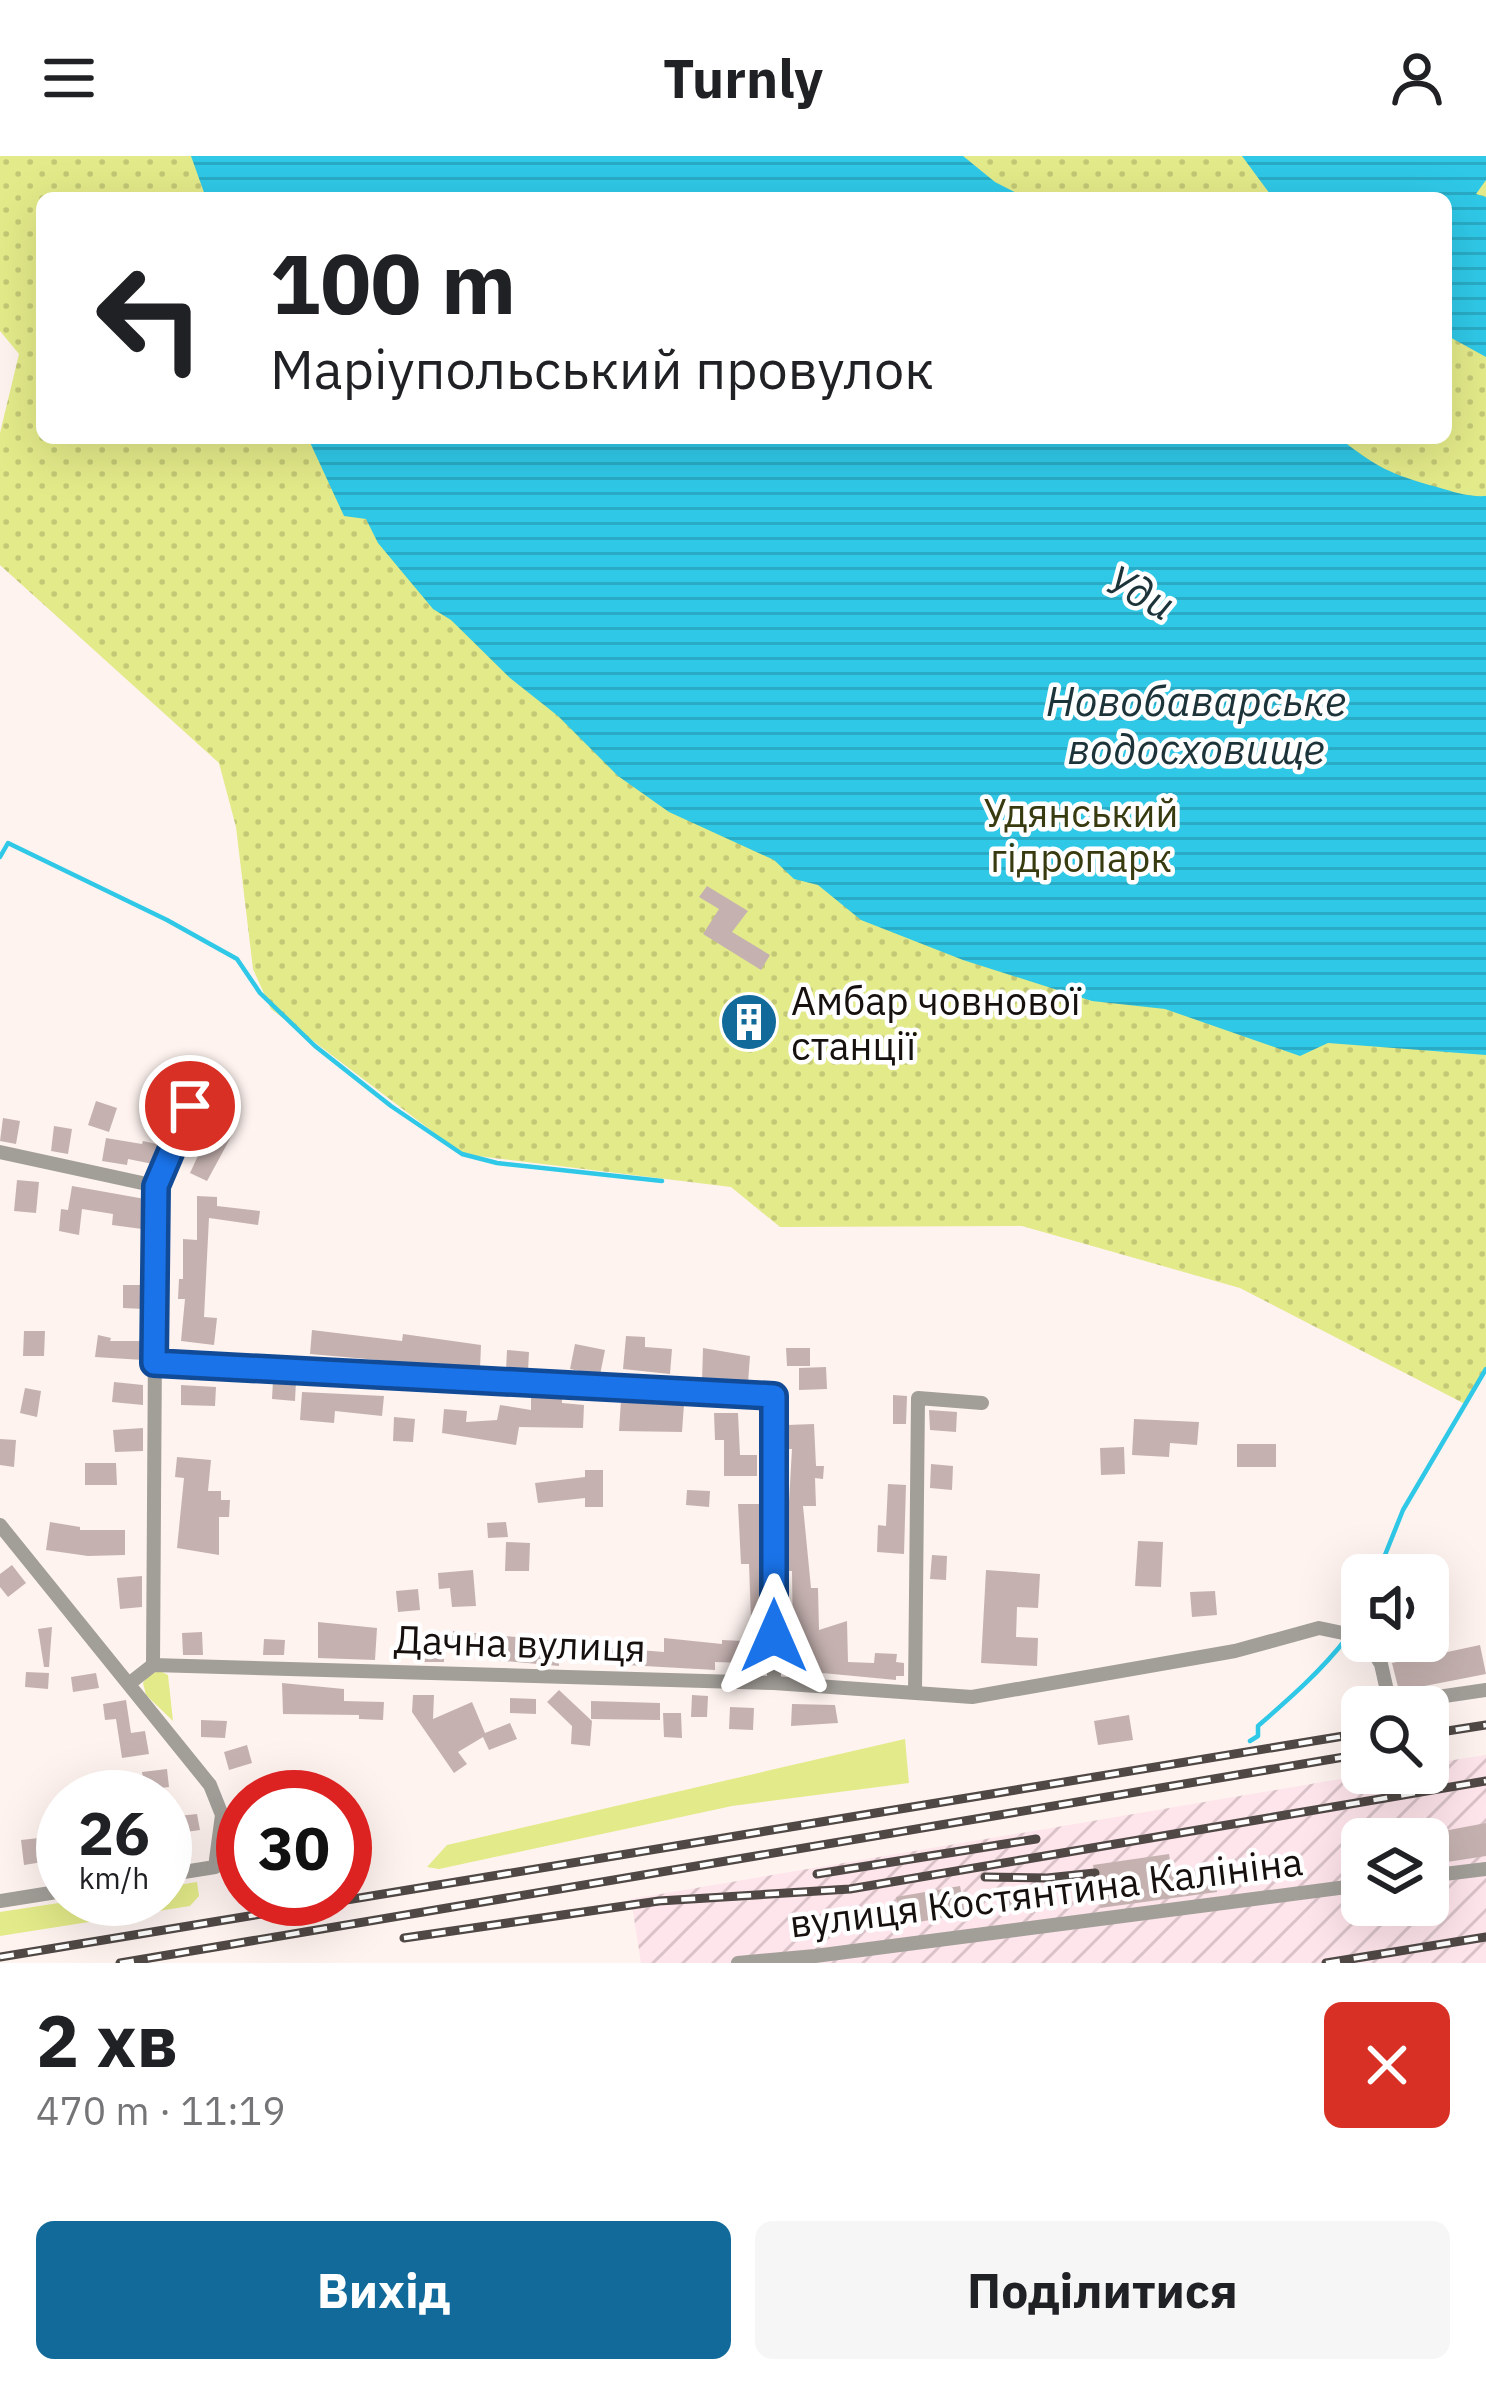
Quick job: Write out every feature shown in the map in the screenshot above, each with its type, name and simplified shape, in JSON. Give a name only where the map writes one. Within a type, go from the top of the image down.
[{"type":"street","points":[[130,1683],[153,1665],[156,1186],[190,1106]]},
{"type":"street","points":[[0,1152],[156,1186]]},
{"type":"street","points":[[154,1363],[774,1396],[774,1684]]},
{"type":"street","points":[[915,1693],[918,1398],[982,1403]]},
{"type":"street","points":[[0,1525],[210,1785],[222,1815],[215,1867],[192,1871]]},
{"type":"street","name":"Дачна вулиця","points":[[153,1665],[774,1684],[972,1697],[1235,1651],[1318,1628],[1341,1632]]},
{"type":"street","points":[[1380,1662],[1390,1704],[1486,1690]]},
{"type":"street","points":[[1449,1873],[1486,1869]]},
{"type":"street","name":"вулиця Костянтина Калініна","points":[[738,1963],[1341,1888]]},
{"type":"street","points":[[0,1901],[36,1895]]},
{"type":"shaded area","points":[[1486,1755],[1486,1963],[641,1963],[631,1899],[1341,1779],[1341,1794],[1449,1794],[1449,1761]]},
{"type":"green space","name":"Удянський гідропарк","points":[[0,156],[1486,156],[1486,1371],[1467,1405],[1240,1288],[1022,1226],[780,1227],[731,1187],[462,1154],[271,1009],[253,969],[236,827],[219,763],[0,565],[0,433],[19,354],[0,331]]},
{"type":"green space","points":[[149,1674],[168,1675],[173,1721],[146,1695],[143,1683]]},
{"type":"green space","points":[[905,1739],[909,1783],[732,1806],[439,1869],[427,1867],[447,1845]]},
{"type":"green space","points":[[197,1882],[199,1896],[192,1904],[192,1883]]},
{"type":"green space","points":[[36,1906],[36,1926],[63,1926],[0,1936],[0,1912]]},
{"type":"water","points":[[191,156],[963,156],[1014,192],[204,192]]},
{"type":"water","points":[[1242,156],[1486,156],[1486,180],[1476,194],[1486,197],[1486,357],[1452,338],[1452,192],[1269,192]]},
{"type":"water","name":"Новобаварське водосховище","points":[[311,444],[1348,444],[1396,474],[1486,496],[1486,1055],[1328,1043],[1300,1056],[1165,1009],[1092,1001],[963,960],[861,920],[818,885],[794,879],[774,860],[669,812],[618,776],[558,716],[433,609],[378,543],[366,519],[344,516]]},
{"type":"building","points":[[707,886],[748,911],[732,932],[770,955],[761,970],[703,934],[719,909],[699,897]]},
{"type":"building","name":"Амбар човнової станції","points":[[743,1000],[769,1015],[755,1043],[728,1029]]},
{"type":"building","points":[[96,1101],[117,1108],[109,1132],[88,1125]]},
{"type":"building","points":[[3,1118],[20,1121],[16,1144],[0,1141]]},
{"type":"building","points":[[196,1125],[232,1135],[207,1181],[190,1173],[203,1145],[192,1143]]},
{"type":"building","points":[[54,1126],[72,1129],[68,1154],[51,1151]]},
{"type":"building","points":[[106,1138],[161,1145],[153,1164],[128,1159],[127,1165],[102,1161]]},
{"type":"building","points":[[17,1180],[39,1182],[36,1213],[14,1211]]},
{"type":"building","points":[[72,1186],[145,1199],[142,1229],[112,1225],[113,1214],[82,1209],[79,1235],[59,1231],[61,1209],[68,1210]]},
{"type":"building","points":[[197,1196],[217,1197],[217,1206],[260,1211],[258,1225],[209,1218],[204,1317],[217,1318],[214,1345],[181,1341],[185,1299],[178,1299],[183,1239],[197,1240]]},
{"type":"building","points":[[123,1285],[144,1285],[144,1309],[123,1308]]},
{"type":"building","points":[[312,1330],[402,1341],[403,1334],[481,1345],[480,1369],[310,1354]]},
{"type":"building","points":[[24,1331],[45,1331],[44,1356],[23,1356]]},
{"type":"building","points":[[98,1335],[110,1341],[144,1341],[143,1360],[95,1357]]},
{"type":"building","points":[[626,1336],[645,1337],[645,1347],[672,1349],[670,1374],[623,1369]]},
{"type":"building","points":[[575,1344],[605,1350],[600,1375],[570,1369]]},
{"type":"building","points":[[703,1348],[750,1356],[748,1383],[702,1381]]},
{"type":"building","points":[[786,1348],[810,1348],[810,1366],[787,1366]]},
{"type":"building","points":[[507,1350],[529,1352],[528,1371],[506,1370]]},
{"type":"building","points":[[826,1367],[827,1389],[799,1390],[799,1368]]},
{"type":"building","points":[[273,1380],[296,1381],[295,1401],[272,1399]]},
{"type":"building","points":[[114,1382],[143,1385],[143,1405],[112,1402]]},
{"type":"building","points":[[181,1385],[216,1387],[215,1406],[181,1405]]},
{"type":"building","points":[[25,1388],[41,1391],[37,1417],[20,1413]]},
{"type":"building","points":[[302,1392],[384,1396],[382,1416],[335,1411],[334,1423],[300,1420]]},
{"type":"building","points":[[893,1395],[907,1396],[906,1424],[893,1424]]},
{"type":"building","points":[[531,1396],[562,1396],[562,1403],[584,1405],[583,1428],[519,1427],[516,1445],[442,1433],[444,1409],[467,1411],[466,1422],[497,1420],[500,1405],[531,1410]]},
{"type":"building","points":[[621,1400],[684,1404],[682,1432],[619,1431]]},
{"type":"building","points":[[929,1410],[957,1412],[956,1432],[930,1430]]},
{"type":"building","points":[[714,1413],[738,1413],[740,1455],[757,1455],[757,1476],[724,1476],[724,1440],[715,1440]]},
{"type":"building","points":[[394,1417],[415,1419],[413,1442],[393,1441]]},
{"type":"building","points":[[1134,1419],[1199,1422],[1197,1445],[1170,1443],[1169,1457],[1132,1455]]},
{"type":"building","points":[[814,1424],[816,1466],[824,1466],[823,1479],[815,1478],[816,1506],[803,1506],[811,1588],[818,1588],[819,1630],[847,1621],[848,1662],[874,1663],[875,1653],[897,1654],[896,1662],[904,1663],[904,1676],[896,1680],[801,1671],[800,1639],[793,1639],[792,1571],[785,1571],[792,1449],[788,1449],[787,1425]]},
{"type":"building","points":[[143,1428],[143,1451],[115,1452],[113,1430]]},
{"type":"building","points":[[0,1439],[16,1440],[14,1467],[0,1465]]},
{"type":"building","points":[[1237,1444],[1276,1444],[1276,1467],[1237,1467]]},
{"type":"building","points":[[1124,1447],[1125,1474],[1101,1475],[1100,1448]]},
{"type":"building","points":[[177,1457],[211,1460],[208,1491],[221,1491],[221,1500],[230,1500],[229,1517],[219,1517],[219,1555],[177,1548],[184,1478],[175,1477]]},
{"type":"building","points":[[85,1463],[116,1463],[117,1485],[85,1485]]},
{"type":"building","points":[[931,1464],[953,1466],[952,1490],[930,1488]]},
{"type":"building","points":[[585,1470],[603,1470],[603,1507],[585,1507],[585,1498],[538,1503],[535,1483],[585,1477]]},
{"type":"building","points":[[888,1484],[906,1485],[904,1554],[877,1552],[878,1525],[886,1526]]},
{"type":"building","points":[[687,1490],[710,1491],[709,1507],[686,1505]]},
{"type":"building","points":[[738,1504],[760,1504],[763,1619],[751,1619],[749,1564],[741,1564]]},
{"type":"building","points":[[50,1522],[80,1530],[125,1530],[125,1555],[46,1550]]},
{"type":"building","points":[[506,1522],[508,1537],[488,1538],[487,1523]]},
{"type":"building","points":[[1138,1541],[1163,1542],[1161,1587],[1135,1586]]},
{"type":"building","points":[[506,1542],[530,1543],[529,1571],[505,1571]]},
{"type":"building","points":[[932,1555],[947,1556],[946,1580],[930,1579]]},
{"type":"building","points":[[12,1565],[26,1583],[8,1597],[0,1587],[0,1574]]},
{"type":"building","points":[[473,1570],[476,1606],[452,1607],[450,1588],[439,1589],[438,1573]]},
{"type":"building","points":[[986,1570],[1040,1574],[1038,1608],[1017,1607],[1016,1637],[1038,1638],[1037,1666],[981,1663]]},
{"type":"building","points":[[142,1576],[142,1607],[120,1609],[117,1578]]},
{"type":"building","points":[[418,1589],[420,1610],[398,1612],[396,1591]]},
{"type":"building","points":[[1215,1591],[1217,1615],[1192,1617],[1190,1592]]},
{"type":"building","points":[[318,1622],[377,1628],[375,1660],[318,1658]]},
{"type":"building","points":[[52,1627],[49,1667],[44,1667],[38,1629]]},
{"type":"building","points":[[453,1631],[559,1641],[559,1666],[494,1660],[494,1650],[444,1648],[444,1662],[423,1662],[423,1634],[453,1635]]},
{"type":"building","points":[[202,1632],[203,1655],[183,1655],[182,1633]]},
{"type":"building","points":[[743,1634],[761,1634],[762,1671],[744,1670],[744,1663],[715,1662],[715,1670],[591,1663],[591,1646],[664,1652],[664,1638],[722,1644],[722,1640],[743,1641]]},
{"type":"building","points":[[264,1639],[285,1640],[284,1655],[263,1655]]},
{"type":"building","points":[[1480,1645],[1486,1674],[1425,1686],[1398,1686],[1392,1663],[1449,1662],[1449,1652]]},
{"type":"building","points":[[26,1672],[49,1673],[48,1689],[25,1687]]},
{"type":"building","points":[[96,1673],[99,1688],[73,1692],[71,1677]]},
{"type":"building","points":[[282,1683],[344,1689],[344,1701],[384,1702],[383,1720],[283,1714]]},
{"type":"building","points":[[559,1690],[592,1721],[590,1746],[571,1744],[572,1726],[547,1702]]},
{"type":"building","points":[[413,1695],[434,1695],[433,1719],[472,1702],[485,1733],[510,1723],[517,1739],[489,1750],[483,1737],[458,1752],[467,1764],[454,1773],[412,1712]]},
{"type":"building","points":[[692,1695],[708,1696],[707,1717],[691,1717]]},
{"type":"building","points":[[510,1698],[536,1699],[536,1714],[510,1713]]},
{"type":"building","points":[[126,1700],[131,1733],[145,1731],[149,1754],[122,1758],[116,1719],[105,1720],[103,1704]]},
{"type":"building","points":[[591,1701],[660,1703],[660,1720],[591,1719]]},
{"type":"building","points":[[792,1704],[835,1705],[838,1723],[791,1726]]},
{"type":"building","points":[[730,1707],[754,1708],[753,1730],[729,1729]]},
{"type":"building","points":[[663,1713],[681,1713],[682,1738],[664,1737]]},
{"type":"building","points":[[1129,1715],[1133,1740],[1098,1745],[1094,1721]]},
{"type":"building","points":[[201,1720],[227,1721],[225,1738],[201,1737]]},
{"type":"building","points":[[247,1745],[252,1763],[229,1770],[224,1752]]},
{"type":"building","points":[[197,1814],[200,1830],[192,1831],[192,1815]]},
{"type":"building","points":[[1486,1823],[1486,1856],[1449,1862],[1449,1830]]},
{"type":"building","points":[[36,1838],[36,1863],[24,1865],[21,1840]]},
{"type":"building","points":[[1169,1854],[1172,1874],[1213,1868],[1217,1892],[1100,1908],[1093,1865]]},
{"type":"building","points":[[960,1886],[965,1914],[901,1925],[896,1897]]},
{"type":"building","points":[[1033,1893],[1033,1911],[1002,1911],[1001,1894]]},
{"type":"waterway","points":[[0,857],[8,843],[237,959],[260,993],[315,1046],[462,1154],[497,1163],[662,1181]]},
{"type":"waterway","points":[[1385,1554],[1403,1510],[1486,1369]]},
{"type":"waterway","points":[[1250,1741],[1258,1736],[1258,1726],[1341,1645]]},
{"type":"railway","points":[[1449,1731],[1486,1725]]},
{"type":"railway","points":[[0,1957],[1341,1736]]},
{"type":"railway","points":[[120,1963],[1341,1758]]},
{"type":"railway","points":[[404,1938],[659,1901],[850,1889],[1486,1781]]},
{"type":"railway","points":[[817,1874],[1036,1839]]},
{"type":"railway","points":[[985,1877],[1095,1873]]},
{"type":"railway","points":[[1326,1963],[1486,1937]]},
{"type":"place","name":"Амбар човнової станції","points":[[749,1022]]},
{"type":"route","points":[[190,1106],[156,1186],[154,1363],[774,1396],[774,1636]]},
{"type":"water label","name":"Уди","points":[[1141,592]]}]
